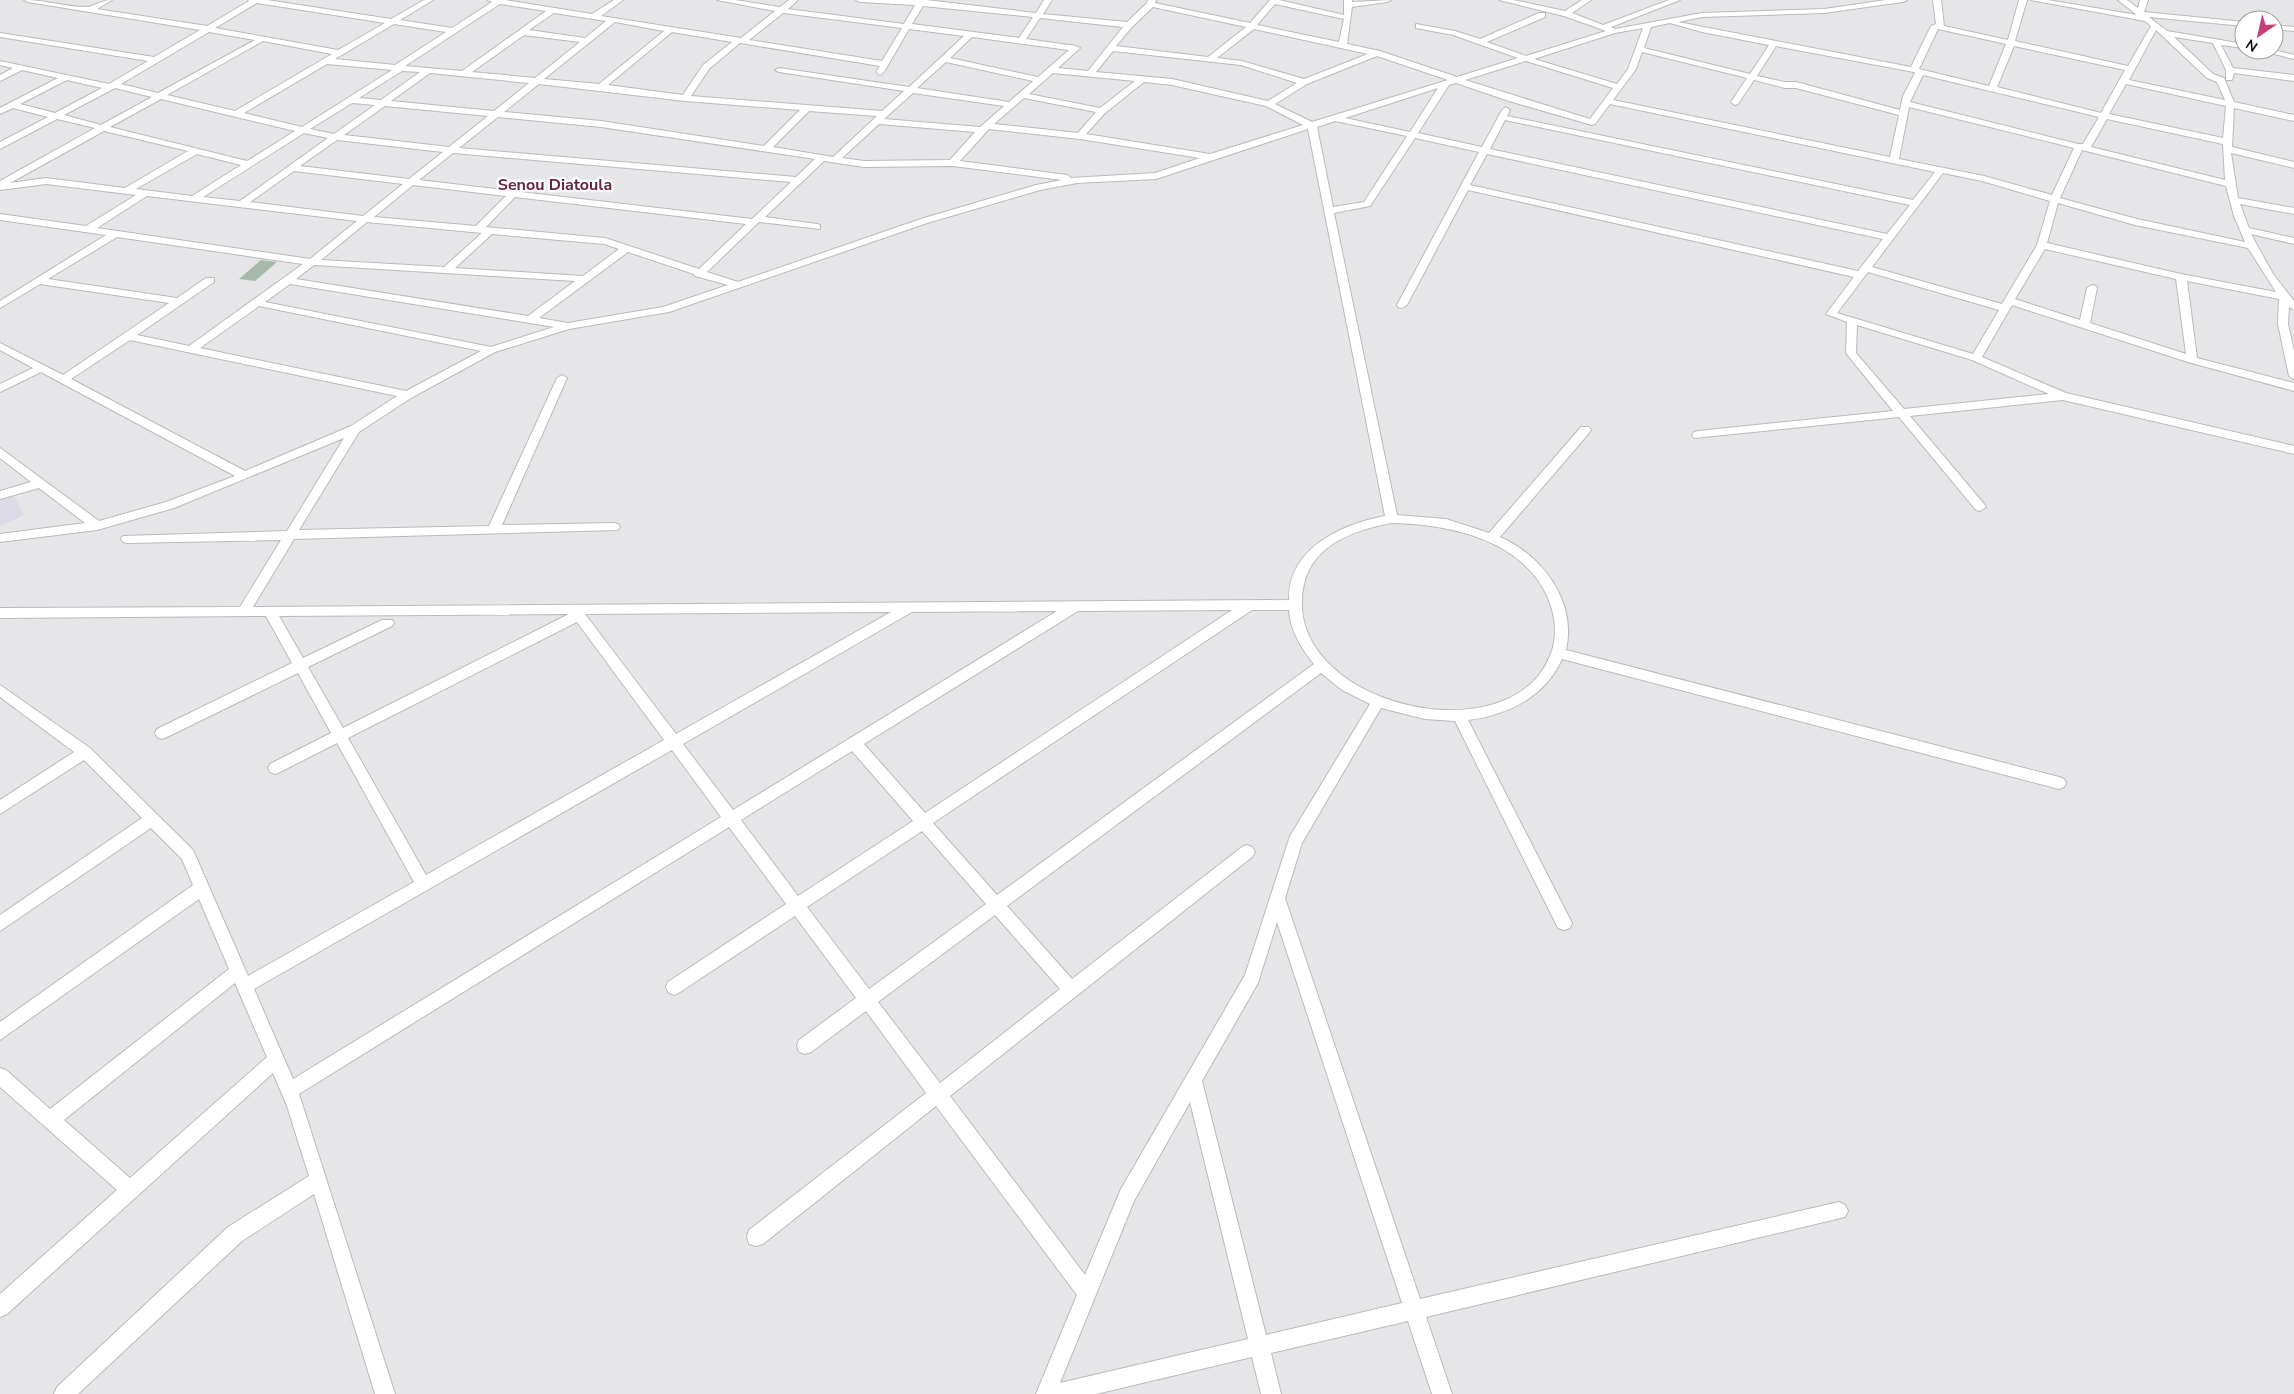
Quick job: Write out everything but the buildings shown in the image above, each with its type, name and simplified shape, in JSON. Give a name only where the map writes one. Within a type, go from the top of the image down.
[{"type":"street","points":[[34,0],[340,53]]},
{"type":"street","points":[[89,10],[108,0]]},
{"type":"street","points":[[0,146],[112,86],[255,0],[454,31]]},
{"type":"street","points":[[235,114],[429,0]]},
{"type":"street","points":[[196,197],[351,100],[497,0],[884,64]]},
{"type":"street","points":[[595,16],[619,0]]},
{"type":"street","points":[[721,0],[781,10],[1076,48],[985,128],[953,162]]},
{"type":"street","points":[[685,98],[706,67],[794,0]]},
{"type":"street","points":[[860,0],[921,1],[1129,25]]},
{"type":"street","points":[[1021,41],[1040,15],[1048,0]]},
{"type":"street","points":[[1343,45],[1348,18],[1348,2],[1386,0]]},
{"type":"street","points":[[1502,0],[1523,2],[1566,14],[1614,31]]},
{"type":"street","points":[[1566,14],[1587,0]]},
{"type":"street","points":[[1603,28],[1676,0]]},
{"type":"street","points":[[1824,12],[1827,0]]},
{"type":"street","points":[[0,538],[97,526],[170,505],[245,476],[355,429],[407,394],[491,350],[567,326],[665,310],[735,284],[788,269],[924,221],[1039,187],[1077,180],[1156,176],[1210,157],[1337,119],[1614,31],[1647,27],[1702,15],[1824,12],[1904,0]]},
{"type":"street","points":[[1937,0],[1940,27]]},
{"type":"street","points":[[1992,89],[2011,42],[2023,0]]},
{"type":"street","points":[[2035,0],[2208,32],[2234,42]]},
{"type":"street","points":[[2122,0],[2165,33],[2203,70],[2221,80],[2230,104],[2228,145],[2230,184],[2250,246],[2294,307]]},
{"type":"street","points":[[1976,358],[2042,245],[2055,198],[2083,146],[2105,116],[2130,69],[2148,20],[2144,0]]},
{"type":"street","points":[[873,83],[921,1]]},
{"type":"street","points":[[1210,59],[1252,26],[1274,1],[1348,18]]},
{"type":"street","points":[[1090,74],[1129,25],[1152,2],[1378,53],[1512,99],[1592,122],[1632,69],[1647,27]]},
{"type":"street","points":[[464,74],[554,9]]},
{"type":"street","points":[[1480,42],[1542,15]]},
{"type":"street","points":[[191,349],[288,281],[614,19]]},
{"type":"street","points":[[1671,22],[1702,30],[1917,71],[2228,145],[2294,165]]},
{"type":"street","points":[[1419,26],[1455,33],[1527,59],[1619,87]]},
{"type":"street","points":[[1894,161],[1908,96],[1935,26],[2130,69]]},
{"type":"street","points":[[2165,33],[2208,32],[2234,26]]},
{"type":"street","points":[[601,86],[671,29]]},
{"type":"street","points":[[523,32],[587,41]]},
{"type":"street","points":[[2208,32],[2230,70],[2229,78],[2221,80]]},
{"type":"street","points":[[836,159],[971,34]]},
{"type":"street","points":[[0,35],[155,60]]},
{"type":"street","points":[[0,42],[10,37]]},
{"type":"street","points":[[0,186],[262,39]]},
{"type":"street","points":[[1735,102],[1774,44]]},
{"type":"street","points":[[1110,48],[1242,63],[1304,82]]},
{"type":"street","points":[[1639,49],[1752,78],[1796,85],[2083,146],[2230,184]]},
{"type":"street","points":[[1269,104],[1304,82],[1378,53]]},
{"type":"street","points":[[944,59],[1039,80]]},
{"type":"street","points":[[325,61],[601,86],[685,98],[807,108],[880,118],[1080,136],[1210,157]]},
{"type":"street","points":[[0,62],[160,96],[334,137],[451,150],[798,180]]},
{"type":"street","points":[[0,78],[22,67]]},
{"type":"street","points":[[778,70],[912,88],[1012,105]]},
{"type":"street","points":[[1051,70],[1172,82],[1269,104],[1312,126]]},
{"type":"street","points":[[2230,70],[2294,78]]},
{"type":"street","points":[[243,202],[428,71]]},
{"type":"street","points":[[0,111],[66,77]]},
{"type":"street","points":[[1080,136],[1102,111],[1142,79]]},
{"type":"street","points":[[2124,81],[2294,118]]},
{"type":"street","points":[[1330,211],[1367,204],[1445,84]]},
{"type":"street","points":[[1022,95],[1102,111]]},
{"type":"street","points":[[1402,305],[1512,99]]},
{"type":"street","points":[[351,100],[660,129],[864,164],[953,162],[1077,180]]},
{"type":"street","points":[[1608,101],[1941,170],[2055,198],[2135,222],[2250,246]]},
{"type":"street","points":[[12,105],[249,164]]},
{"type":"street","points":[[767,148],[807,108]]},
{"type":"street","points":[[1502,118],[1916,203]]},
{"type":"street","points":[[1337,119],[1890,237]]},
{"type":"street","points":[[1312,126],[1392,519]]},
{"type":"street","points":[[127,190],[195,151]]},
{"type":"street","points":[[699,274],[823,157]]},
{"type":"street","points":[[291,168],[817,227]]},
{"type":"street","points":[[1941,170],[1831,314],[1976,358],[2063,396],[2294,450]]},
{"type":"street","points":[[0,186],[46,181],[243,202],[366,218],[605,241],[699,274],[735,284]]},
{"type":"street","points":[[1465,187],[1863,271],[2008,304],[2084,325],[2192,360],[2294,387]]},
{"type":"street","points":[[87,230],[147,192]]},
{"type":"street","points":[[479,229],[513,194]]},
{"type":"street","points":[[2236,200],[2294,211]]},
{"type":"street","points":[[0,217],[312,262],[586,279]]},
{"type":"street","points":[[447,270],[490,230]]},
{"type":"street","points":[[2245,230],[2294,241]]},
{"type":"street","points":[[0,305],[116,234]]},
{"type":"street","points":[[2042,245],[2181,278],[2286,294]]},
{"type":"street","points":[[530,320],[627,248]]},
{"type":"street","points":[[2181,278],[2192,360]]},
{"type":"street","points":[[63,380],[210,280]]},
{"type":"street","points":[[288,281],[567,326]]},
{"type":"street","points":[[38,282],[178,301]]},
{"type":"street","points":[[2084,325],[2092,288]]},
{"type":"street","points":[[2286,294],[2282,324],[2294,376]]},
{"type":"street","points":[[257,303],[491,350]]},
{"type":"street","points":[[1852,320],[1851,354],[1980,507]]},
{"type":"street","points":[[128,336],[407,394]]},
{"type":"street","points":[[0,346],[245,476]]},
{"type":"street","points":[[0,388],[41,368]]},
{"type":"street","points":[[494,529],[562,378]]},
{"type":"street","points":[[1698,435],[2063,396]]},
{"type":"street","points":[[244,612],[355,429]]},
{"type":"street","points":[[1492,538],[1585,430]]},
{"type":"street","points":[[0,452],[97,526]]},
{"type":"street","points":[[0,495],[40,483]]},
{"type":"street","points":[[1392,519],[1439,521],[1470,528],[1492,538],[1524,559],[1544,580],[1551,591],[1560,616],[1561,640],[1558,653],[1546,675],[1526,694],[1498,707],[1459,715],[1413,712],[1378,702],[1347,686],[1322,666],[1302,636],[1294,605],[1300,576],[1317,551],[1338,535],[1350,529],[1392,519]]},
{"type":"street","points":[[127,539],[614,527]]},
{"type":"street","points":[[674,987],[1250,605]]},
{"type":"street","points":[[0,613],[270,611],[576,612],[910,607],[1294,605]]},
{"type":"street","points":[[290,1090],[1077,606]]},
{"type":"street","points":[[50,1120],[241,979],[423,884],[910,607]]},
{"type":"street","points":[[270,611],[423,884]]},
{"type":"street","points":[[275,768],[576,612]]},
{"type":"street","points":[[576,612],[1087,1293]]},
{"type":"street","points":[[162,733],[387,623]]},
{"type":"street","points":[[1558,653],[2059,783]]},
{"type":"street","points":[[805,1046],[1322,666]]},
{"type":"street","points":[[0,690],[85,752],[188,855],[290,1090],[385,1394]]},
{"type":"street","points":[[1046,1394],[1127,1195],[1252,978],[1295,841],[1378,702]]},
{"type":"street","points":[[1459,715],[1564,923]]},
{"type":"street","points":[[854,743],[1071,990]]},
{"type":"street","points":[[0,808],[85,752]]},
{"type":"street","points":[[0,924],[152,819]]},
{"type":"street","points":[[756,1237],[1247,852]]},
{"type":"street","points":[[0,1032],[202,888]]},
{"type":"street","points":[[1277,898],[1442,1394]]},
{"type":"street","points":[[0,1307],[276,1060]]},
{"type":"street","points":[[0,1076],[130,1190]]},
{"type":"street","points":[[1193,1079],[1271,1394]]},
{"type":"street","points":[[64,1394],[235,1234],[319,1180]]},
{"type":"street","points":[[1054,1394],[1838,1211]]},
{"type":"shaded area","points":[[13,495],[24,515],[0,526],[0,499]]},
{"type":"green space","points":[[261,260],[277,262],[255,281],[239,279]]},
{"type":"district","name":"Senou Diatoula","points":[[555,185]]}]
